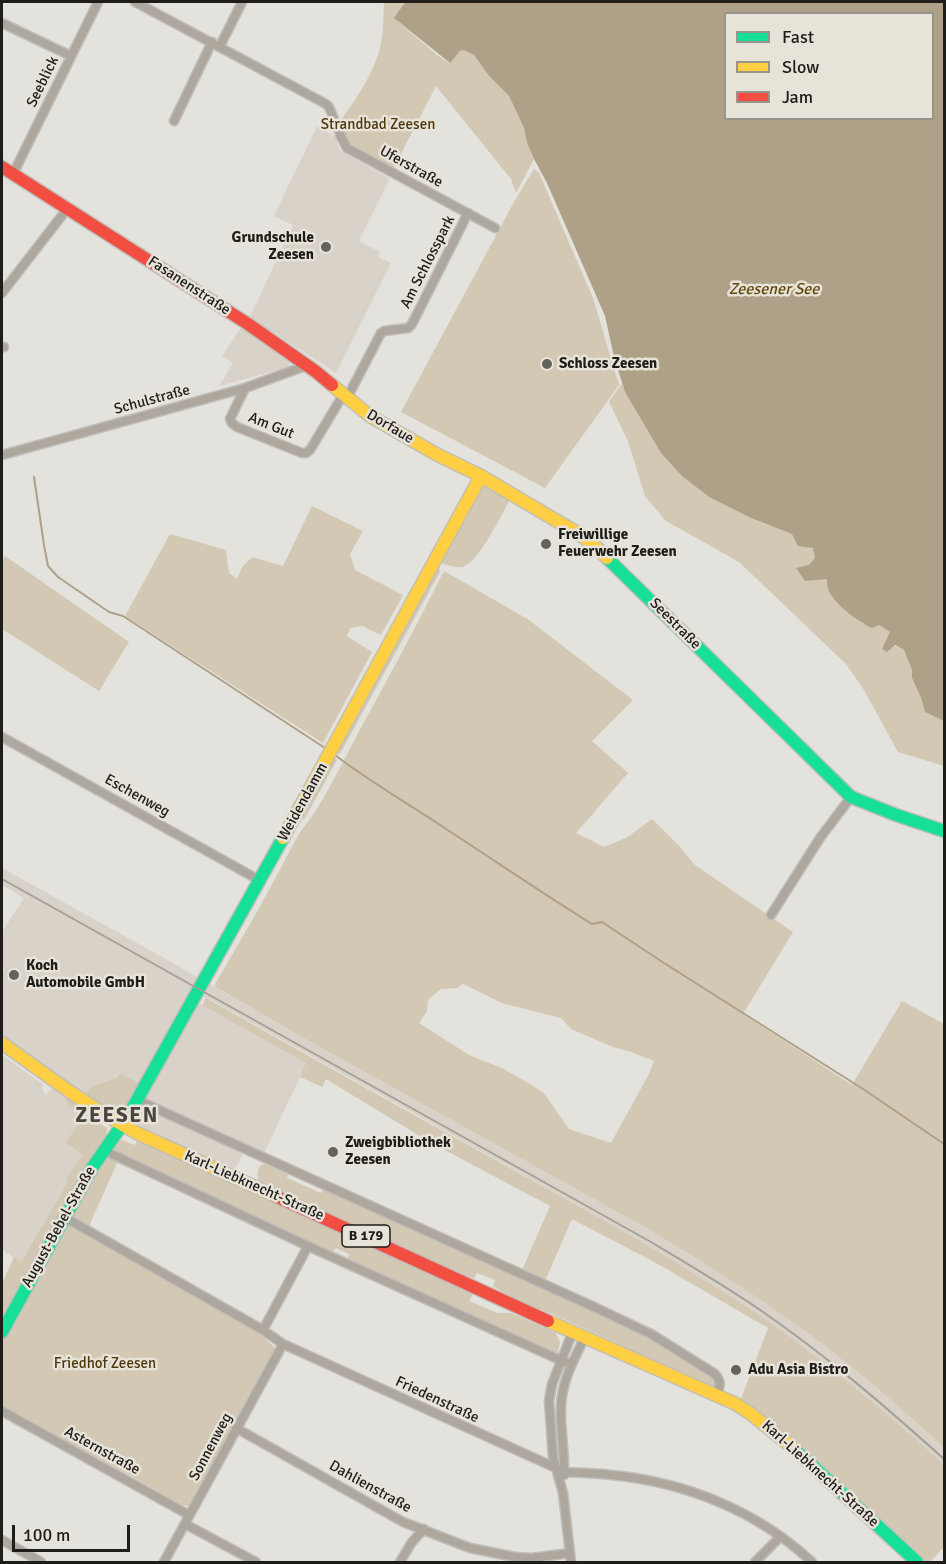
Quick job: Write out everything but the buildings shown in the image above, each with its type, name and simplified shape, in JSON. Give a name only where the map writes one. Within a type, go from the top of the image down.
[{"type":"street","name":"Seeblick","points":[[7,170],[71,56],[98,2]]},
{"type":"street","name":"Uferstraße","points":[[135,2],[326,104],[329,106],[347,148],[495,228]]},
{"type":"street","points":[[174,121],[242,2]]},
{"type":"street","points":[[2,23],[71,56]]},
{"type":"street","name":"Fasanenstraße","points":[[7,170],[189,285],[308,365]]},
{"type":"street","points":[[2,293],[68,209]]},
{"type":"street","name":"Am Schlosspark","points":[[345,396],[381,333],[408,328],[412,324],[468,213]]},
{"type":"street","name":"Schulstraße","points":[[2,455],[245,388],[308,365]]},
{"type":"street","name":"Dorfaue","points":[[308,365],[363,412],[436,454],[481,476]]},
{"type":"street","name":"Am Gut","points":[[245,388],[230,419],[232,423],[302,453],[310,450],[345,396]]},
{"type":"street","name":"Weidendamm","points":[[122,1125],[331,752],[481,476]]},
{"type":"street","name":"Seestraße","points":[[481,476],[579,534],[595,546],[851,797],[945,831]]},
{"type":"street","name":"Eschenweg","points":[[2,737],[259,880]]},
{"type":"street","points":[[771,915],[820,838],[851,797]]},
{"type":"street","name":"Karl-Liebknecht-Straße","points":[[2,1043],[83,1101],[122,1125],[736,1404],[791,1446],[917,1563]]},
{"type":"street","name":"Karl-Liebknecht-Straße","points":[[137,1100],[651,1334],[715,1374],[721,1385],[716,1396]]},
{"type":"street","name":"August-Bebel-Straße","points":[[2,1332],[64,1217],[103,1150],[122,1125]]},
{"type":"street","name":"Karl-Liebknecht-Straße","points":[[103,1150],[308,1246],[571,1364]]},
{"type":"street","name":"Friedenstraße","points":[[64,1217],[263,1330],[283,1344],[561,1471],[612,1475],[693,1491],[754,1519],[799,1550],[812,1563]]},
{"type":"street","points":[[263,1330],[308,1246]]},
{"type":"street","points":[[561,1471],[553,1457],[549,1401],[560,1360],[573,1331]]},
{"type":"street","points":[[571,1563],[561,1471],[561,1407],[563,1389],[571,1364],[585,1337]]},
{"type":"street","name":"Sonnenweg","points":[[164,1563],[283,1344]]},
{"type":"street","name":"Asternstraße","points":[[2,1411],[187,1519],[256,1563]]},
{"type":"street","name":"Dahlienstraße","points":[[236,1428],[403,1522],[470,1548],[532,1558],[570,1553]]},
{"type":"street","points":[[400,1563],[412,1542],[424,1529]]},
{"type":"street","points":[[755,1563],[780,1537]]},
{"type":"street","points":[[2,1540],[41,1563]]},
{"type":"shaded area","name":"Grundschule Zeesen","points":[[317,126],[335,137],[340,150],[390,179],[359,241],[380,252],[378,257],[391,263],[336,373],[250,317],[293,225],[274,216]]},
{"type":"shaded area","points":[[241,328],[289,360],[289,367],[219,386],[233,363],[222,356]]},
{"type":"shaded area","points":[[2,868],[652,1231],[710,1267],[820,1342],[874,1385],[944,1447],[944,1465],[866,1396],[812,1353],[703,1279],[579,1206],[195,991],[191,999],[307,1063],[263,1155],[246,1147],[234,1172],[115,1115],[2,1037],[2,932],[24,898],[2,885]]},
{"type":"shaded area","points":[[2,1055],[44,1085],[42,1088],[46,1096],[51,1088],[64,1096],[68,1106],[84,1116],[82,1155],[66,1177],[67,1183],[22,1262],[2,1250]]},
{"type":"green space","name":"Strandbad Zeesen","points":[[384,2],[404,2],[395,19],[449,63],[446,67],[460,51],[464,50],[474,55],[489,76],[509,96],[524,128],[534,159],[516,193],[511,179],[436,86],[392,171],[347,147],[337,125],[375,64],[381,42]]},
{"type":"green space","points":[[534,169],[539,173],[593,298],[619,385],[545,488],[401,412]]},
{"type":"green space","points":[[622,383],[625,392],[683,477],[709,497],[751,518],[792,534],[813,548],[816,558],[809,565],[796,569],[827,579],[828,590],[835,600],[863,624],[879,625],[891,632],[885,642],[904,650],[925,712],[944,721],[944,766],[898,752],[864,690],[846,664],[739,562],[666,521],[645,496],[628,441],[609,402]]},
{"type":"green space","points":[[482,483],[510,499],[502,515],[489,538],[468,564],[456,567],[439,562]]},
{"type":"green space","points":[[312,506],[363,531],[350,554],[355,570],[403,595],[381,635],[362,626],[350,628],[347,636],[372,652],[323,743],[125,616],[170,534],[226,550],[229,573],[237,579],[242,567],[252,557],[283,566]]},
{"type":"green space","points":[[5,556],[129,642],[99,691],[2,629],[2,561]]},
{"type":"green space","points":[[437,569],[441,570],[340,754],[335,750]]},
{"type":"green space","points":[[444,571],[529,620],[633,700],[592,741],[628,773],[576,833],[604,847],[626,838],[652,819],[695,865],[793,932],[743,1014],[852,1085],[902,1001],[944,1024],[944,1447],[874,1385],[820,1342],[710,1267],[652,1231],[214,986],[300,832],[330,786]],"holes":[[[463,984],[502,1003],[561,1018],[571,1029],[654,1061],[611,1143],[569,1129],[543,1092],[504,1069],[469,1055],[419,1023],[427,1011],[428,1000],[441,989],[457,988]]]},
{"type":"green space","points":[[331,756],[337,760],[304,820],[299,817]]},
{"type":"green space","points":[[206,998],[644,1243],[750,1309],[801,1345],[874,1403],[944,1465],[944,1547],[930,1562],[924,1562],[808,1453],[741,1399],[768,1328],[658,1264],[572,1219],[545,1281],[522,1270],[550,1206],[428,1141],[326,1079],[322,1087],[300,1077],[306,1063],[202,1005]]},
{"type":"green space","points":[[120,1073],[140,1086],[122,1115],[115,1115],[85,1095],[91,1087],[117,1078]]},
{"type":"green space","name":"Friedhof Zeesen","points":[[54,1084],[72,1098],[85,1114],[107,1128],[106,1137],[91,1160],[103,1154],[118,1161],[85,1235],[223,1309],[258,1331],[274,1347],[274,1352],[194,1501],[187,1506],[179,1504],[2,1407],[2,1283],[14,1257],[22,1261],[67,1183],[66,1178],[82,1155],[66,1142],[84,1116],[68,1106],[64,1096],[52,1088]]},
{"type":"green space","points":[[122,1140],[135,1145],[137,1140],[175,1154],[451,1280],[473,1294],[469,1301],[498,1313],[511,1313],[556,1333],[560,1343],[557,1355],[347,1259],[349,1254],[336,1248],[330,1251],[112,1150]]},
{"type":"green space","points":[[265,1164],[288,1174],[287,1178],[321,1193],[324,1188],[650,1336],[713,1376],[714,1387],[632,1353],[617,1343],[516,1300],[493,1286],[495,1280],[477,1273],[474,1278],[453,1272],[260,1184],[259,1167]]},
{"type":"water","name":"Zeesener See","points":[[405,2],[944,2],[944,721],[925,712],[904,650],[895,645],[887,652],[882,649],[890,632],[879,625],[872,628],[847,612],[831,594],[827,579],[805,581],[796,568],[809,565],[815,558],[813,548],[798,546],[792,534],[751,518],[709,497],[683,477],[661,453],[625,392],[605,316],[527,143],[524,128],[509,96],[489,76],[474,55],[464,50],[460,51],[450,63],[394,18]]},
{"type":"waterway","points":[[34,477],[48,566],[58,577],[109,612],[123,616],[328,750]]},
{"type":"waterway","points":[[335,755],[573,912],[592,924],[602,922],[863,1089],[944,1144]]},
{"type":"railway","points":[[2,879],[708,1276],[811,1347],[944,1459]]},
{"type":"traffic: fast","points":[[607,558],[851,797],[944,831]]},
{"type":"traffic: fast","points":[[2,1332],[92,1168],[137,1100],[283,838]]},
{"type":"traffic: fast","points":[[793,1448],[917,1562]]},
{"type":"traffic: slow","points":[[332,385],[370,416],[436,454],[481,476],[579,534],[607,558]]},
{"type":"traffic: slow","points":[[283,838],[481,476]]},
{"type":"traffic: slow","points":[[2,1043],[51,1079],[119,1123],[275,1196]]},
{"type":"traffic: slow","points":[[548,1321],[736,1404],[793,1448]]},
{"type":"traffic: jam","points":[[2,167],[248,324],[332,385]]},
{"type":"traffic: jam","points":[[275,1196],[548,1321]]},
{"type":"place","name":"Grundschule Zeesen","points":[[326,247]]},
{"type":"place","name":"Schloss Zeesen","points":[[547,364]]},
{"type":"place","name":"Freiwillige Feuerwehr Zeesen","points":[[546,544]]},
{"type":"place","name":"Koch Automobile GmbH","points":[[14,975]]},
{"type":"place","name":"Zweigbibliothek Zeesen","points":[[333,1152]]},
{"type":"place","name":"Adu Asia Bistro","points":[[736,1370]]},
{"type":"district","name":"ZEESEN","points":[[117,1116]]}]
